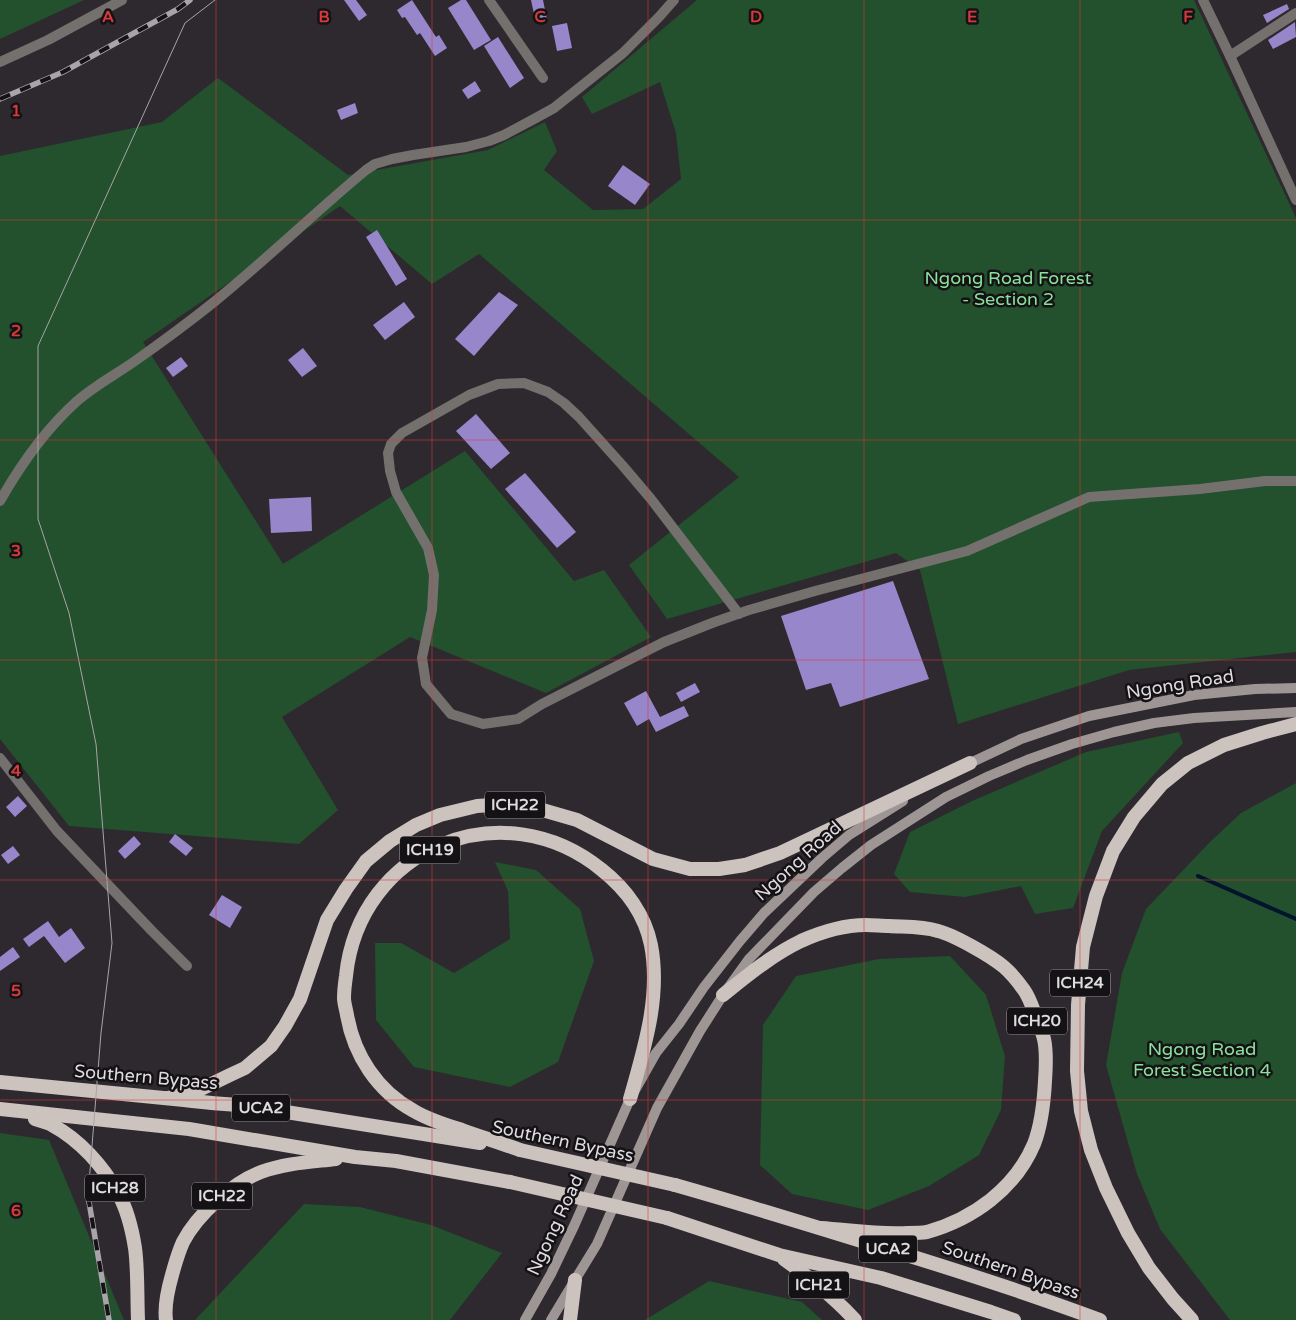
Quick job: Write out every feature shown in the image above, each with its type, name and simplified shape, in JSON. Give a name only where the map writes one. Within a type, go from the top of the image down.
[{"type":"highway","name":"ICH24","points":[[1192,1320],[1173,1300],[1149,1268],[1128,1233],[1106,1188],[1091,1150],[1081,1112],[1076,1070],[1078,1005],[1083,947],[1096,896],[1113,851],[1134,817],[1162,784],[1188,763],[1224,745],[1296,724]]},
{"type":"highway","name":"ICH22","points":[[168,1098],[199,1090],[230,1076],[251,1063],[271,1046],[300,999],[327,920],[346,888],[366,861],[390,841],[416,825],[440,815],[477,806],[506,804],[532,807],[577,820],[653,860],[690,869],[719,870],[745,865],[780,853],[970,763]]},
{"type":"highway","name":"ICH19","points":[[520,1150],[431,1120],[396,1100],[366,1068],[348,1024],[344,999],[347,963],[362,916],[377,893],[394,875],[414,859],[445,843],[454,839],[494,833],[521,834],[545,839],[568,847],[590,860],[613,879],[631,899],[642,919],[651,944],[653,1000],[648,1033],[630,1099]]},
{"type":"highway","name":"ICH20","points":[[723,995],[781,951],[802,940],[824,932],[846,926],[914,926],[939,931],[967,944],[1004,967],[1024,990],[1032,1006],[1044,1039],[1046,1072],[1042,1110],[1034,1142],[1023,1164],[996,1196],[972,1214],[950,1224],[924,1232],[887,1233],[821,1228]]},
{"type":"highway","name":"Southern Bypass","points":[[0,1082],[277,1110],[520,1150],[675,1184],[1003,1285],[1100,1320]]},
{"type":"highway","name":"UCA2","points":[[4,1109],[189,1129],[355,1157],[396,1161],[510,1182],[667,1218],[779,1255],[881,1278],[1014,1320]]},
{"type":"highway","name":"ICH28","points":[[4,1109],[51,1125],[72,1138],[106,1174],[119,1194],[130,1222],[135,1249],[138,1320]]},
{"type":"highway","name":"ICH22","points":[[166,1320],[168,1287],[176,1259],[184,1241],[196,1222],[228,1191],[259,1173],[279,1167],[302,1162],[355,1157]]},
{"type":"highway","name":"ICH21","points":[[779,1255],[830,1294],[856,1320]]},
{"type":"highway","points":[[570,1320],[574,1280]]},
{"type":"main road","name":"Ngong Road","points":[[525,1320],[551,1274],[630,1099],[656,1053],[740,941],[764,914],[822,858],[849,835],[894,806],[970,763],[1021,739],[1089,716],[1194,695],[1237,690],[1296,688]]},
{"type":"main road","name":"Ngong Road","points":[[551,1320],[597,1244],[657,1108],[700,1031],[723,995],[778,928],[814,892],[842,868],[871,845],[946,797],[1027,760],[1072,744],[1114,732],[1194,718],[1296,712]]},
{"type":"street","points":[[0,62],[48,40],[122,0]]},
{"type":"street","points":[[489,0],[543,78]]},
{"type":"street","points":[[0,500],[16,472],[35,446],[75,402],[135,361],[213,303],[366,170],[375,164],[392,159],[466,147],[504,136],[554,108],[623,53],[674,0]]},
{"type":"street","points":[[1203,0],[1296,200]]},
{"type":"street","points":[[1230,56],[1296,13]]},
{"type":"street","points":[[739,614],[651,499],[623,466],[580,417],[548,392],[524,383],[498,384],[469,395],[402,433],[391,444],[388,454],[390,471],[396,492],[428,548],[434,575],[432,610],[422,658],[426,684],[451,714],[483,724],[518,719],[542,704],[664,642],[712,623],[815,591],[967,552],[1089,497],[1200,489],[1265,481],[1296,481]]},
{"type":"street","points":[[1278,688],[1296,684]]},
{"type":"street","points":[[0,758],[57,831],[150,930],[187,966]]},
{"type":"green space","points":[[0,0],[84,0],[0,39]]},
{"type":"green space","name":"Ngong Road Forest - Section 2","points":[[697,0],[1194,0],[1296,218],[1296,652],[1129,670],[958,724],[920,570],[896,553],[667,619],[629,565],[739,477],[479,254],[432,284],[340,206],[143,342],[283,564],[465,451],[574,581],[604,570],[651,637],[546,693],[410,637],[282,717],[338,810],[299,844],[69,826],[0,739],[0,156],[162,122],[218,78],[348,175],[488,150],[545,122],[557,151],[544,170],[593,210],[643,209],[681,179],[676,133],[660,82],[592,114],[582,97]]},
{"type":"green space","points":[[1179,732],[1183,743],[1102,831],[1073,908],[1035,914],[1021,886],[965,897],[910,892],[894,874],[910,832],[972,801],[1086,752]]},
{"type":"green space","name":"Ngong Road Forest Section 4","points":[[1296,783],[1296,1320],[1230,1320],[1160,1229],[1137,1174],[1106,1065],[1122,973],[1146,909],[1209,843],[1241,813]]},
{"type":"green space","points":[[495,862],[536,870],[580,909],[594,961],[558,1062],[510,1087],[414,1067],[376,1020],[375,943],[401,943],[454,973],[510,939],[508,891]]},
{"type":"green space","points":[[950,956],[986,995],[1005,1056],[1001,1110],[979,1155],[929,1186],[868,1210],[792,1194],[760,1165],[763,1025],[796,976],[879,959]]},
{"type":"green space","points":[[0,1133],[49,1140],[124,1320],[0,1320]]},
{"type":"green space","points":[[304,1204],[360,1207],[431,1225],[502,1253],[450,1320],[195,1320]]},
{"type":"green space","points":[[709,1281],[802,1302],[822,1320],[645,1320]]},
{"type":"building","points":[[344,0],[356,0],[367,15],[359,21]]},
{"type":"building","points":[[412,0],[436,37],[439,35],[447,48],[435,56],[420,33],[417,35],[405,17],[402,18],[397,10]]},
{"type":"building","points":[[461,0],[466,0],[491,40],[474,50],[448,8]]},
{"type":"building","points":[[531,0],[543,0],[547,20],[536,23]]},
{"type":"building","points":[[1287,4],[1289,9],[1267,23],[1263,15]]},
{"type":"building","points":[[1295,22],[1296,37],[1273,49],[1268,40]]},
{"type":"building","points":[[567,23],[572,48],[557,51],[552,26]]},
{"type":"building","points":[[498,37],[524,78],[510,88],[484,46]]},
{"type":"building","points":[[475,81],[481,91],[468,99],[462,90]]},
{"type":"building","points":[[355,103],[358,113],[341,120],[337,110]]},
{"type":"building","points":[[623,165],[650,184],[635,205],[608,186]]},
{"type":"building","points":[[377,230],[407,279],[396,286],[366,237]]},
{"type":"building","points":[[499,292],[518,305],[474,356],[455,339]]},
{"type":"building","points":[[404,302],[415,317],[385,340],[373,325]]},
{"type":"building","points":[[303,348],[317,366],[302,377],[288,360]]},
{"type":"building","points":[[181,357],[188,366],[173,377],[166,368]]},
{"type":"building","points":[[476,414],[510,453],[491,469],[456,431]]},
{"type":"building","points":[[525,473],[576,532],[557,548],[505,489]]},
{"type":"building","points":[[311,497],[312,531],[271,533],[269,499]]},
{"type":"building","points":[[893,581],[929,679],[840,707],[831,683],[806,690],[781,616]]},
{"type":"building","points":[[695,683],[700,692],[681,702],[676,693]]},
{"type":"building","points":[[646,691],[660,717],[684,706],[689,716],[656,732],[649,719],[637,726],[624,703]]},
{"type":"building","points":[[18,796],[27,806],[15,817],[6,807]]},
{"type":"building","points":[[175,834],[193,848],[186,856],[169,842]]},
{"type":"building","points":[[134,836],[141,844],[125,859],[118,851]]},
{"type":"building","points":[[13,846],[20,855],[8,864],[1,855]]},
{"type":"building","points":[[222,895],[242,907],[230,928],[209,915]]},
{"type":"building","points":[[48,921],[59,937],[71,928],[85,948],[65,963],[44,936],[29,947],[23,939]]},
{"type":"building","points":[[13,947],[20,957],[0,971],[0,957]]},
{"type":"waterway","points":[[1198,876],[1296,919]]},
{"type":"tram line","points":[[88,1196],[101,1033],[112,943],[96,744],[69,613],[38,519],[38,346],[185,23],[215,0]]},
{"type":"railway","points":[[0,99],[63,72],[178,9],[190,0]]},
{"type":"railway","points":[[88,1196],[109,1320]]}]
